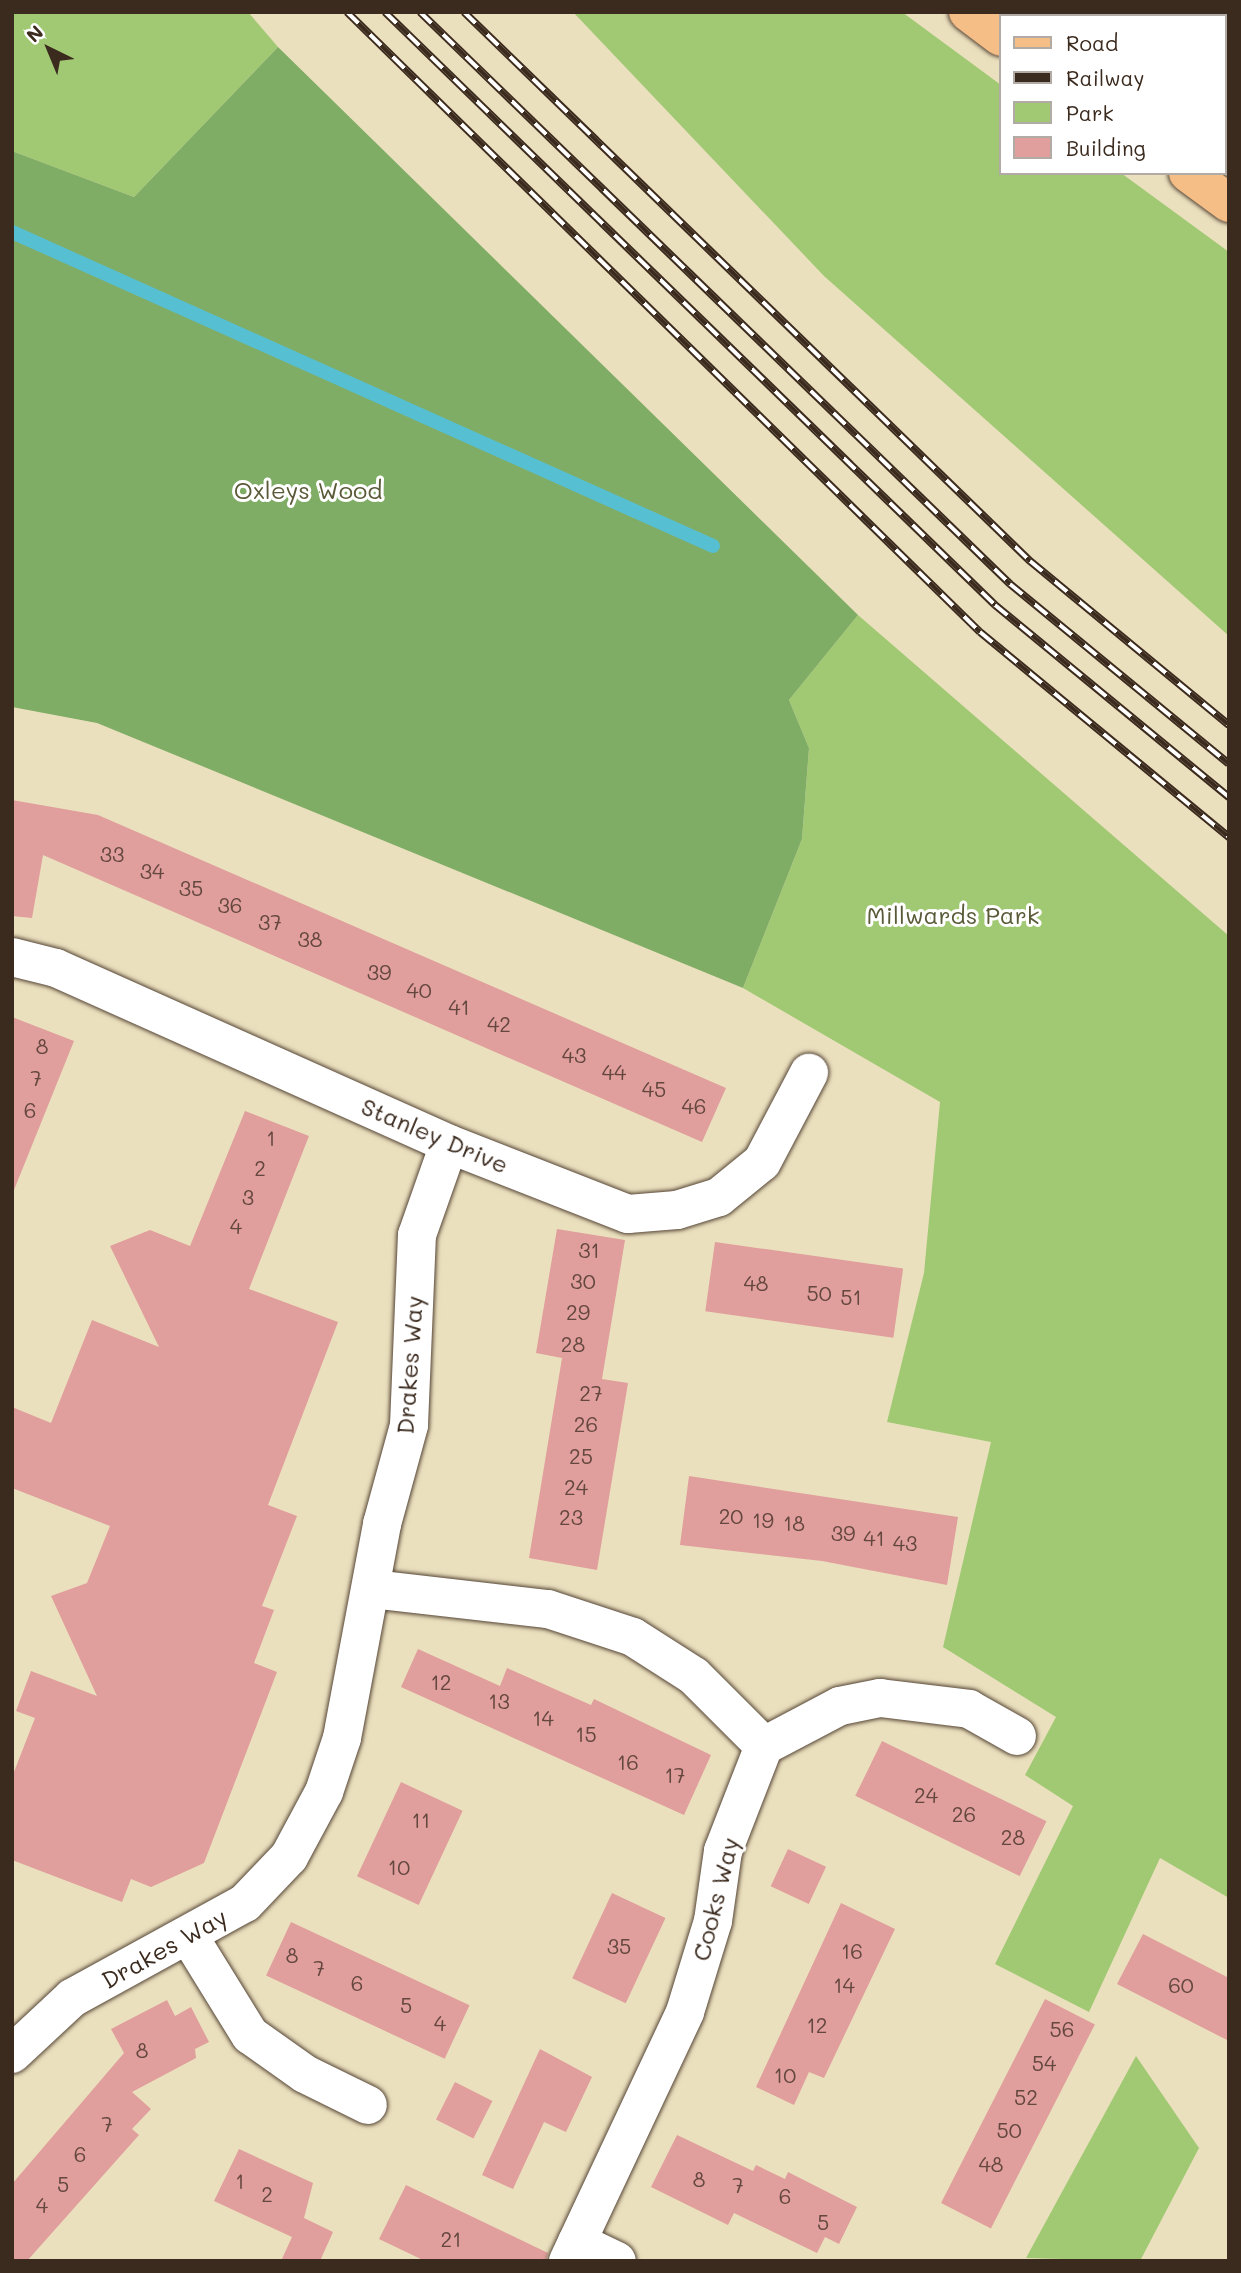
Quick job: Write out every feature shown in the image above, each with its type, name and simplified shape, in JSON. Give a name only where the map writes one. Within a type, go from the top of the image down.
[{"type":"main road","points":[[968,12],[1000,36]]},
{"type":"main road","points":[[1191,175],[1229,203]]},
{"type":"street","name":"Stanley Drive","points":[[12,957],[56,968],[449,1144],[628,1214],[677,1210],[719,1197],[762,1162],[809,1073]]},
{"type":"street","name":"Drakes Way","points":[[12,2054],[72,1998],[190,1938],[245,1903],[289,1857],[324,1792],[342,1738],[409,1425],[416,1235],[449,1144]]},
{"type":"street","points":[[372,1589],[548,1609],[633,1637],[694,1676],[764,1746],[840,1706],[880,1698],[969,1709],[1017,1736]]},
{"type":"street","name":"Cooks Way","points":[[573,2251],[685,2012],[713,1921],[723,1851],[764,1746]]},
{"type":"street","points":[[190,1938],[250,2035],[305,2074],[368,2105]]},
{"type":"street","points":[[573,2251],[617,2261]]},
{"type":"green space","points":[[12,12],[248,12],[278,47],[134,197],[12,151]]},
{"type":"green space","points":[[573,12],[902,12],[1000,84],[1000,175],[1124,175],[1229,252],[1229,636],[824,276]]},
{"type":"green space","points":[[1036,12],[1229,12],[1229,150],[1227,14]]},
{"type":"green space","name":"Oxleys Wood","points":[[278,47],[858,615],[789,700],[809,748],[802,839],[743,988],[97,723],[12,707],[12,151],[134,197]]},
{"type":"green space","name":"Millwards Park","points":[[858,615],[1229,936],[1229,1898],[1160,1858],[1089,2012],[995,1964],[1073,1806],[1025,1775],[1056,1717],[943,1647],[991,1442],[887,1422],[924,1273],[940,1102],[743,988],[802,839],[809,748],[789,700]]},
{"type":"green space","points":[[1136,2056],[1199,2148],[1140,2261],[1026,2258]]},
{"type":"building","points":[[12,800],[98,815],[726,1088],[702,1142],[43,855],[32,918],[12,916]]},
{"type":"building","points":[[12,1017],[74,1041],[14,1190],[12,1190]]},
{"type":"building","points":[[245,1111],[309,1136],[249,1289],[338,1322],[268,1505],[297,1516],[262,1606],[274,1610],[254,1663],[277,1672],[204,1863],[151,1887],[131,1879],[122,1902],[12,1860],[12,1777],[35,1718],[16,1711],[31,1671],[97,1696],[51,1596],[87,1583],[110,1526],[12,1488],[12,1407],[51,1423],[92,1320],[159,1347],[110,1246],[150,1230],[190,1246]]},
{"type":"building","points":[[557,1229],[625,1240],[602,1379],[628,1383],[597,1570],[529,1558],[562,1358],[536,1353]]},
{"type":"building","points":[[715,1242],[903,1268],[893,1338],[705,1311]]},
{"type":"building","points":[[689,1476],[958,1517],[947,1585],[822,1561],[680,1545]]},
{"type":"building","points":[[418,1649],[500,1686],[507,1668],[591,1705],[594,1699],[711,1755],[684,1815],[401,1687]]},
{"type":"building","points":[[882,1741],[1046,1821],[1020,1876],[855,1796]]},
{"type":"building","points":[[401,1782],[463,1811],[419,1905],[357,1876]]},
{"type":"building","points":[[788,1849],[826,1867],[809,1904],[771,1886]]},
{"type":"building","points":[[612,1893],[665,1918],[626,2003],[572,1978]]},
{"type":"building","points":[[841,1903],[895,1929],[824,2078],[809,2072],[794,2105],[756,2087]]},
{"type":"building","points":[[291,1922],[470,2005],[445,2059],[266,1975]]},
{"type":"building","points":[[1143,1934],[1229,1978],[1229,2041],[1117,1984]]},
{"type":"building","points":[[1045,1999],[1095,2024],[991,2228],[941,2203]]},
{"type":"building","points":[[167,2000],[175,2016],[191,2007],[209,2042],[195,2049],[196,2058],[132,2092],[151,2109],[132,2129],[139,2135],[27,2261],[12,2261],[12,2184],[124,2053],[111,2029]]},
{"type":"building","points":[[540,2049],[592,2077],[566,2132],[544,2122],[513,2189],[482,2175]]},
{"type":"building","points":[[455,2082],[492,2101],[473,2138],[436,2119]]},
{"type":"building","points":[[677,2135],[753,2171],[756,2165],[785,2179],[788,2172],[857,2207],[839,2244],[825,2237],[817,2253],[734,2213],[728,2225],[651,2187]]},
{"type":"building","points":[[239,2149],[313,2183],[304,2218],[333,2232],[320,2261],[281,2261],[292,2237],[214,2201]]},
{"type":"building","points":[[406,2185],[548,2253],[546,2261],[425,2261],[379,2239]]},
{"type":"waterway","points":[[12,232],[713,546]]},
{"type":"railway","points":[[347,12],[980,632],[1229,837]]},
{"type":"railway","points":[[385,12],[995,605],[1229,797]]},
{"type":"railway","points":[[420,12],[1010,584],[1229,764]]},
{"type":"railway","points":[[464,12],[1030,561],[1229,725]]}]
